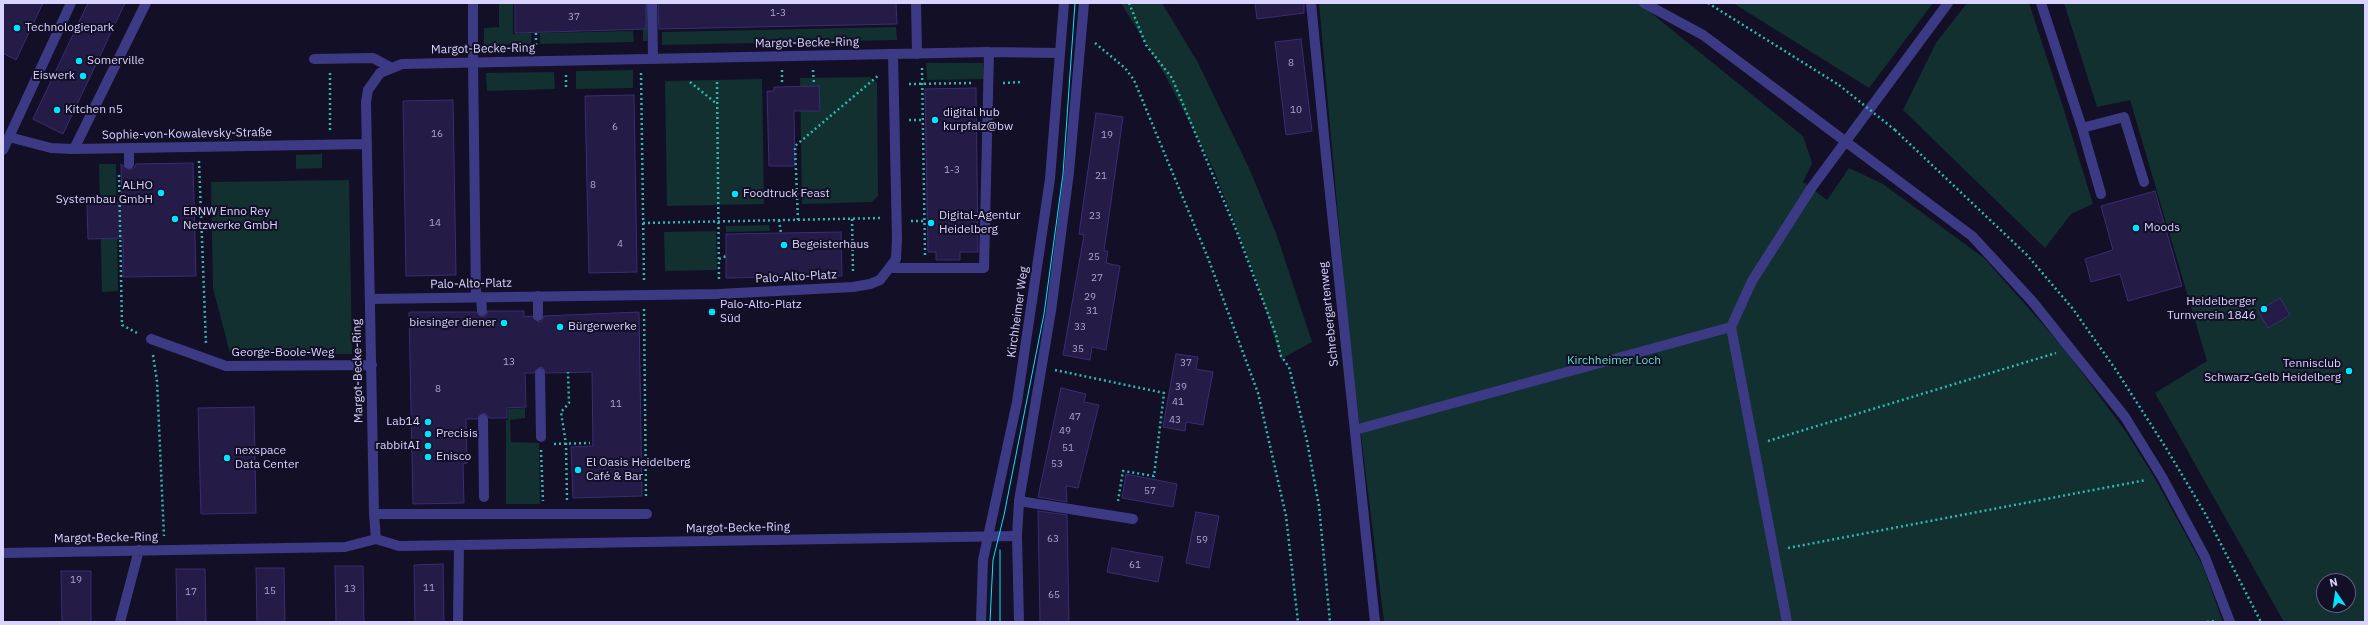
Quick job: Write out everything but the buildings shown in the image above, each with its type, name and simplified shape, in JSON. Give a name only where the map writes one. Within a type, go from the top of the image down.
[{"type":"street","points":[[3,150],[71,3]]},
{"type":"street","points":[[74,149],[146,3]]},
{"type":"street","points":[[473,3],[473,62],[479,297],[482,311]]},
{"type":"street","points":[[652,3],[653,59]]},
{"type":"street","points":[[916,3],[919,54]]},
{"type":"street","name":"Kirchheimer Weg","points":[[981,622],[984,560],[1017,402],[1032,311],[1050,179],[1064,3]]},
{"type":"street","points":[[1019,622],[1017,536],[1019,501],[1051,311],[1069,172],[1084,3]]},
{"type":"street","name":"Schrebergartenweg","points":[[1311,3],[1375,622]]},
{"type":"street","points":[[1644,3],[1703,35],[1972,236],[2032,301],[2125,417],[2162,478],[2205,557],[2230,622]]},
{"type":"street","points":[[1787,622],[1731,326],[1752,281],[1812,187],[1948,3]]},
{"type":"street","points":[[2041,3],[2075,103],[2101,194]]},
{"type":"street","points":[[890,268],[984,268],[989,52]]},
{"type":"street","name":"Margot-Becke-Ring","points":[[376,539],[374,514],[367,144],[368,90],[380,73],[390,67],[402,64],[473,62],[989,52],[1060,54]]},
{"type":"street","name":"Palo-Alto-Platz","points":[[370,300],[719,294],[853,287],[870,284],[880,280],[896,259],[897,218],[893,54]]},
{"type":"street","points":[[314,59],[373,58],[390,67]]},
{"type":"street","points":[[2082,128],[2124,117],[2144,182]]},
{"type":"street","name":"Sophie-von-Kowalevsky-Straße","points":[[9,137],[51,148],[74,149],[367,144]]},
{"type":"street","points":[[124,148],[129,164]]},
{"type":"street","points":[[538,296],[538,316]]},
{"type":"street","points":[[1355,430],[1731,326]]},
{"type":"street","name":"George-Boole-Weg","points":[[151,339],[226,366],[372,365]]},
{"type":"street","points":[[540,373],[541,437]]},
{"type":"street","points":[[484,419],[484,497]]},
{"type":"street","points":[[1019,501],[1132,519]]},
{"type":"street","points":[[374,514],[647,514]]},
{"type":"street","name":"Margot-Becke-Ring","points":[[3,553],[138,550],[164,546],[345,547],[376,539],[399,546],[1017,536]]},
{"type":"street","points":[[458,622],[459,545]]},
{"type":"street","points":[[120,622],[138,550]]},
{"type":"path","points":[[1129,3],[1146,45],[1172,78],[1237,232],[1276,335],[1281,356],[1288,367],[1307,441],[1319,506],[1330,622]]},
{"type":"path","points":[[1708,3],[1839,85],[1895,130]]},
{"type":"path","points":[[1081,34],[1102,47],[1125,68],[1134,80],[1208,258],[1258,393],[1286,516],[1298,622]]},
{"type":"path","points":[[798,220],[796,146],[876,79],[893,54]]},
{"type":"path","points":[[919,54],[922,84],[925,269]]},
{"type":"path","points":[[330,59],[330,144]]},
{"type":"path","points":[[641,59],[646,497]]},
{"type":"path","points":[[782,75],[782,82]]},
{"type":"path","points":[[690,82],[717,104]]},
{"type":"path","points":[[717,82],[717,221],[719,294]]},
{"type":"path","points":[[894,84],[1022,82]]},
{"type":"path","points":[[198,146],[206,359]]},
{"type":"path","points":[[122,325],[124,148]]},
{"type":"path","points":[[643,223],[897,218]]},
{"type":"path","points":[[852,219],[853,287]]},
{"type":"path","points":[[779,220],[781,233]]},
{"type":"path","points":[[195,222],[202,222]]},
{"type":"path","points":[[719,259],[726,256]]},
{"type":"path","points":[[151,339],[157,381],[164,546]]},
{"type":"path","points":[[1753,445],[2071,348]]},
{"type":"path","points":[[1041,367],[1164,393],[1154,476],[1123,471],[1116,516]]},
{"type":"path","points":[[561,502],[567,501],[566,444],[561,412],[569,403],[568,372]]},
{"type":"path","points":[[541,437],[543,502],[549,502]]},
{"type":"path","points":[[566,444],[590,443]]},
{"type":"path","points":[[1773,550],[2162,478]]},
{"type":"green space","points":[[499,3],[513,3],[513,34],[531,33],[531,44],[484,45],[484,28],[499,27]]},
{"type":"green space","points":[[643,3],[647,3],[647,41],[643,41]]},
{"type":"green space","points":[[1121,3],[1162,3],[1197,61],[1249,168],[1276,233],[1312,342],[1281,359],[1256,279],[1214,170],[1165,75]]},
{"type":"green space","name":"Kirchheimer Loch","points":[[1319,3],[1639,3],[1803,136],[1812,163],[1803,182],[1827,200],[1849,168],[1883,184],[1984,258],[2063,347],[2126,432],[2153,475],[2202,564],[2223,622],[1384,622],[1349,338]]},
{"type":"green space","points":[[1733,3],[1933,3],[1869,88]]},
{"type":"green space","points":[[1967,3],[2029,3],[2063,107],[2093,204],[2071,214],[2045,248],[1903,110],[1936,43]]},
{"type":"green space","name":"Heidelberger Turnverein 1846","points":[[2064,3],[2365,3],[2365,622],[2284,622],[2155,393],[2207,361],[2130,100],[2097,107]]},
{"type":"green space","points":[[896,27],[897,40],[662,45],[662,32]]},
{"type":"green space","points":[[633,31],[634,42],[540,44],[540,33]]},
{"type":"green space","points":[[926,63],[983,63],[984,79],[927,80]]},
{"type":"green space","points":[[633,70],[633,88],[576,89],[576,71]]},
{"type":"green space","points":[[554,72],[555,89],[487,91],[486,73]]},
{"type":"green space","points":[[870,77],[877,83],[878,196],[872,202],[802,204],[800,78]]},
{"type":"green space","points":[[762,79],[764,204],[667,206],[665,81]]},
{"type":"green space","points":[[322,154],[322,168],[296,169],[296,155]]},
{"type":"green space","points":[[99,164],[116,164],[118,291],[102,292]]},
{"type":"green space","points":[[349,180],[352,354],[230,353],[213,288],[211,182]]},
{"type":"green space","points":[[769,225],[770,231],[726,232],[726,226]]},
{"type":"green space","points":[[716,231],[717,270],[665,271],[664,232]]},
{"type":"green space","points":[[525,408],[525,418],[510,420],[511,442],[539,443],[540,504],[506,504],[506,420],[508,420],[508,409]]},
{"type":"tram line","points":[[990,622],[993,560],[1004,515],[1044,314],[1063,174],[1075,3]]},
{"type":"tram line","points":[[1000,550],[1000,622]]},
{"type":"place","name":"Technologiepark","points":[[17,28]]},
{"type":"place","name":"Somerville","points":[[79,61]]},
{"type":"place","name":"Eiswerk","points":[[83,76]]},
{"type":"place","name":"Kitchen n5","points":[[57,110]]},
{"type":"place","name":"digital hub kurpfalz@bw","points":[[935,120]]},
{"type":"place","name":"ALHO Systembau GmbH","points":[[161,193]]},
{"type":"place","name":"Foodtruck Feast","points":[[735,194]]},
{"type":"place","name":"ERNW Enno Rey Netzwerke GmbH","points":[[175,219]]},
{"type":"place","name":"Digital-Agentur Heidelberg","points":[[931,223]]},
{"type":"place","name":"Moods","points":[[2136,228]]},
{"type":"place","name":"Begeisterhaus","points":[[784,245]]},
{"type":"place","name":"Heidelberger Turnverein 1846","points":[[2264,309]]},
{"type":"place","name":"Palo-Alto-Platz Süd","points":[[712,312]]},
{"type":"place","name":"biesinger diener","points":[[504,323]]},
{"type":"place","name":"Bürgerwerke","points":[[560,327]]},
{"type":"place","name":"Tennisclub Schwarz-Gelb Heidelberg","points":[[2349,371]]},
{"type":"place","name":"Lab14","points":[[428,422]]},
{"type":"place","name":"Precisis","points":[[428,434]]},
{"type":"place","name":"rabbitAI","points":[[428,446]]},
{"type":"place","name":"Enisco","points":[[428,457]]},
{"type":"place","name":"nexspace Data Center","points":[[227,458]]},
{"type":"place","name":"El Oasis Heidelberg Café & Bar","points":[[578,470]]}]
